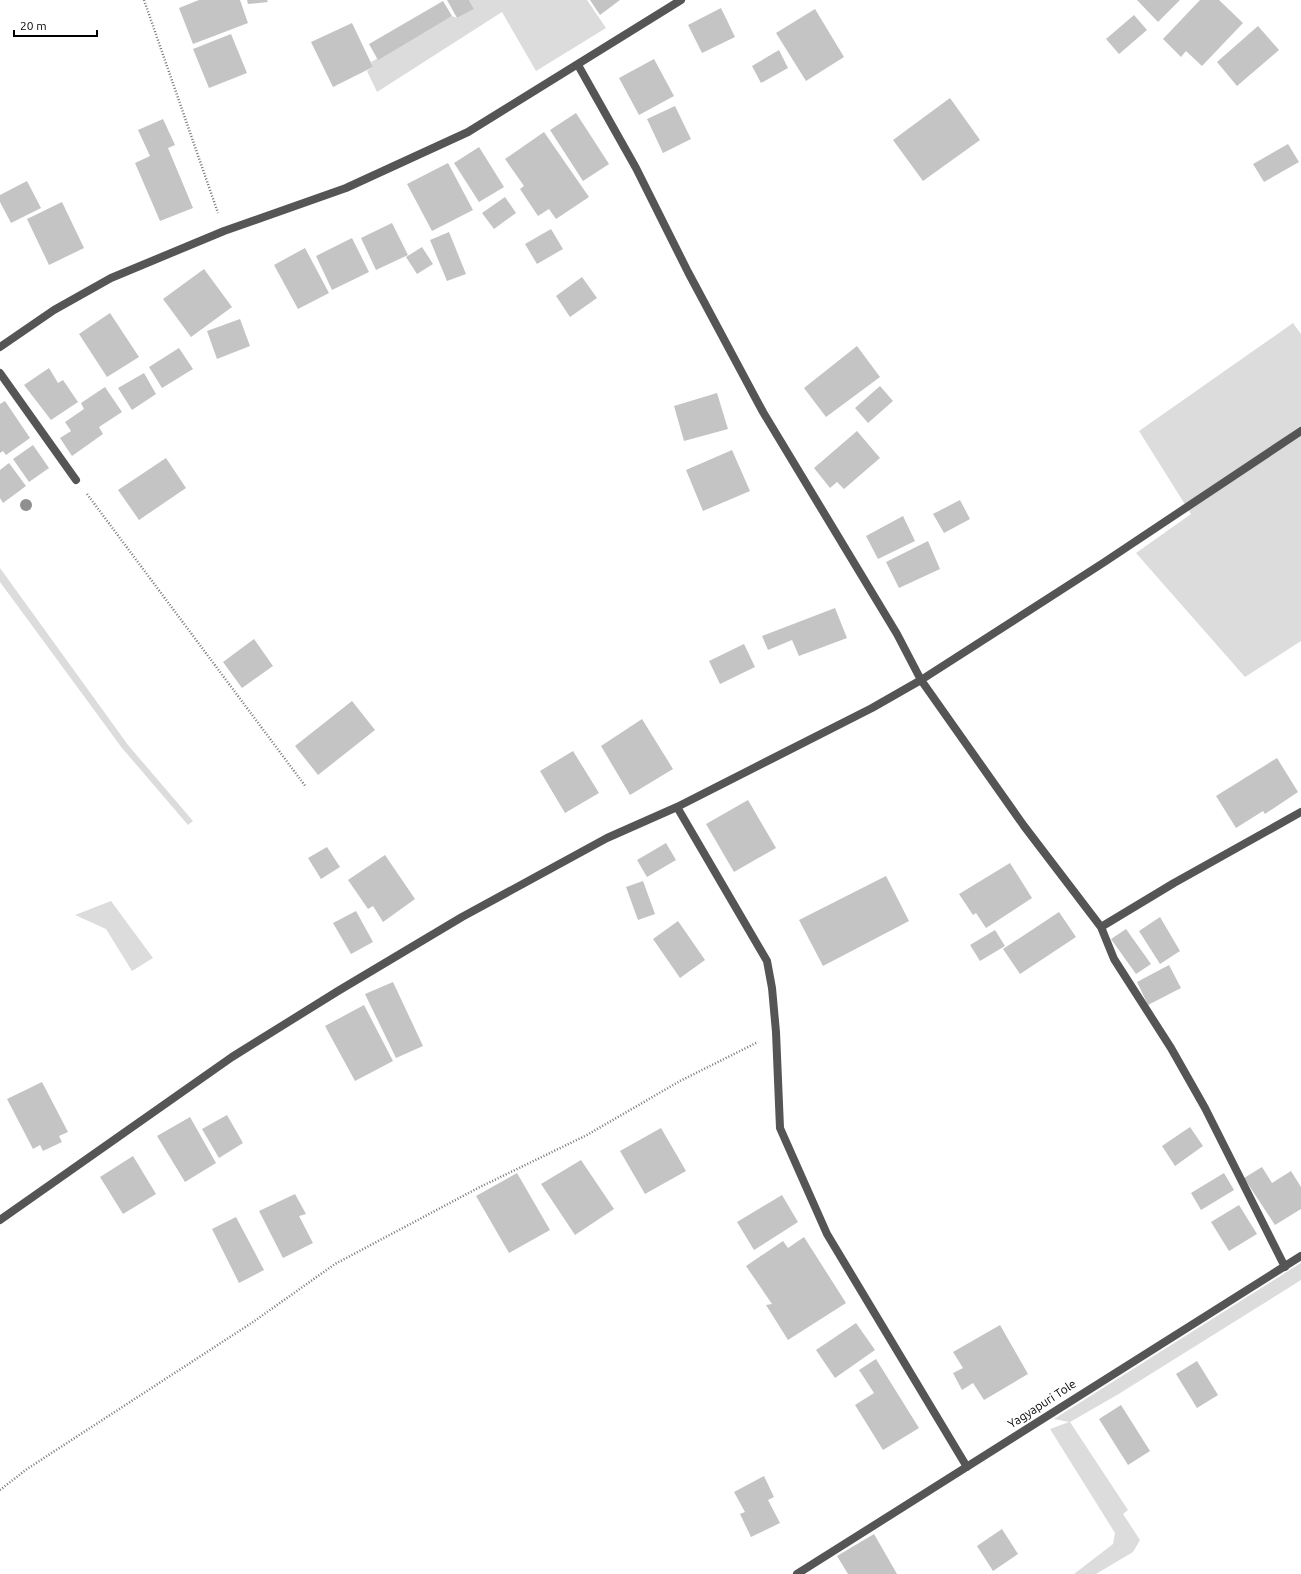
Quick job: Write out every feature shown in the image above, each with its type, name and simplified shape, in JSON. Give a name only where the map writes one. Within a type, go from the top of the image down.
[{"type":"street","points":[[0,347],[54,310],[111,278],[224,231],[346,188],[468,132],[682,0]]},
{"type":"street","points":[[578,65],[636,168],[688,272],[763,412],[893,627],[920,680],[1024,826],[1102,927],[1114,959],[1171,1048],[1205,1108],[1285,1267]]},
{"type":"street","points":[[0,374],[76,480]]},
{"type":"street","points":[[0,1220],[232,1057],[338,991],[462,917],[607,838],[677,807],[872,708],[920,680],[1103,563],[1301,431]]},
{"type":"street","points":[[677,807],[767,961],[772,988],[776,1032],[780,1128],[824,1227],[967,1467]]},
{"type":"street","points":[[1102,927],[1174,883],[1301,812]]},
{"type":"street","name":"Yagyapuri Tole","points":[[797,1574],[1301,1256]]},
{"type":"path","points":[[144,0],[224,231]]},
{"type":"path","points":[[76,480],[306,787]]},
{"type":"path","points":[[0,1490],[26,1469],[254,1322],[335,1264],[478,1188],[587,1135],[680,1082],[776,1032]]},
{"type":"shaded area","points":[[469,0],[587,0],[606,28],[536,71],[502,12],[377,92],[367,71],[373,67],[371,62],[452,16],[457,18],[474,9]]},
{"type":"shaded area","points":[[1293,323],[1301,334],[1301,641],[1245,677],[1136,553],[1191,514],[1139,431]]},
{"type":"shaded area","points":[[0,568],[128,745],[193,821],[188,825],[122,748],[0,582]]},
{"type":"shaded area","points":[[111,901],[153,958],[132,971],[106,929],[75,915]]},
{"type":"shaded area","points":[[1301,1263],[1301,1280],[1117,1395],[1070,1422],[1128,1510],[1123,1514],[1140,1540],[1133,1552],[1096,1574],[1074,1574],[1113,1544],[1115,1533],[1050,1429],[1069,1422],[1054,1419]]},
{"type":"building","points":[[199,0],[240,0],[248,23],[193,44],[179,8]]},
{"type":"building","points":[[247,0],[267,0],[268,2],[248,4]]},
{"type":"building","points":[[447,0],[469,0],[474,9],[457,18]]},
{"type":"building","points":[[590,0],[620,0],[600,15]]},
{"type":"building","points":[[1137,0],[1180,0],[1158,22]]},
{"type":"building","points":[[1200,0],[1219,0],[1243,23],[1202,66],[1186,51],[1181,57],[1163,39]]},
{"type":"building","points":[[443,1],[452,16],[378,60],[369,44]]},
{"type":"building","points":[[721,8],[735,37],[702,53],[688,25]]},
{"type":"building","points":[[815,9],[844,57],[806,81],[776,33]]},
{"type":"building","points":[[1134,15],[1147,30],[1119,54],[1106,39]]},
{"type":"building","points":[[352,23],[373,67],[333,87],[311,42]]},
{"type":"building","points":[[1258,26],[1279,50],[1237,86],[1217,62]]},
{"type":"building","points":[[231,34],[247,73],[209,88],[193,49]]},
{"type":"building","points":[[779,50],[788,68],[761,83],[752,66]]},
{"type":"building","points":[[654,59],[674,96],[639,115],[619,78]]},
{"type":"building","points":[[950,98],[980,140],[923,181],[893,140]]},
{"type":"building","points":[[675,106],[691,139],[663,153],[647,119]]},
{"type":"building","points":[[576,113],[609,164],[583,181],[550,130]]},
{"type":"building","points":[[163,119],[175,145],[168,148],[193,208],[160,221],[135,163],[150,156],[138,130]]},
{"type":"building","points":[[544,132],[589,197],[556,219],[549,209],[538,216],[520,189],[524,186],[505,159]]},
{"type":"building","points":[[1288,144],[1299,162],[1264,182],[1253,164]]},
{"type":"building","points":[[479,147],[504,187],[479,202],[454,163]]},
{"type":"building","points":[[448,163],[473,210],[432,231],[407,184]]},
{"type":"building","points":[[27,181],[41,208],[11,223],[0,202],[0,195]]},
{"type":"building","points":[[505,197],[516,213],[494,229],[482,213]]},
{"type":"building","points":[[62,202],[84,248],[49,265],[27,219]]},
{"type":"building","points":[[392,223],[408,255],[376,270],[361,238]]},
{"type":"building","points":[[551,229],[563,249],[537,264],[525,244]]},
{"type":"building","points":[[449,232],[466,274],[447,281],[430,240]]},
{"type":"building","points":[[352,238],[369,272],[332,290],[316,256]]},
{"type":"building","points":[[422,247],[433,264],[417,274],[406,257]]},
{"type":"building","points":[[305,248],[329,293],[298,309],[274,265]]},
{"type":"building","points":[[204,269],[232,307],[191,337],[163,299]]},
{"type":"building","points":[[582,277],[597,298],[570,317],[556,296]]},
{"type":"building","points":[[110,313],[139,357],[107,377],[79,334]]},
{"type":"building","points":[[240,319],[250,346],[217,359],[207,331]]},
{"type":"building","points":[[857,346],[880,377],[826,417],[804,388]]},
{"type":"building","points":[[179,348],[193,369],[162,388],[149,367]]},
{"type":"building","points":[[49,368],[58,383],[63,380],[78,402],[51,420],[24,385]]},
{"type":"building","points":[[144,373],[156,394],[132,410],[118,388]]},
{"type":"building","points":[[880,386],[893,401],[868,423],[855,408]]},
{"type":"building","points":[[105,387],[122,412],[99,427],[103,434],[72,456],[60,438],[71,431],[65,422],[84,409],[81,403]]},
{"type":"building","points":[[717,393],[728,429],[684,441],[674,406]]},
{"type":"building","points":[[5,401],[30,438],[6,455],[3,451],[0,453],[0,404]]},
{"type":"building","points":[[857,431],[880,458],[844,489],[837,482],[830,488],[814,468]]},
{"type":"building","points":[[33,445],[49,468],[29,482],[13,459]]},
{"type":"building","points":[[732,450],[750,491],[703,511],[686,470]]},
{"type":"building","points":[[166,458],[186,488],[139,520],[118,490]]},
{"type":"building","points":[[9,463],[26,486],[3,503],[0,498],[0,470]]},
{"type":"building","points":[[960,500],[970,519],[944,533],[933,514]]},
{"type":"building","points":[[903,516],[915,541],[878,559],[866,536]]},
{"type":"building","points":[[928,541],[940,569],[899,588],[886,562]]},
{"type":"building","points":[[835,608],[847,638],[799,656],[792,640],[768,650],[762,636]]},
{"type":"building","points":[[254,639],[273,666],[242,688],[223,662]]},
{"type":"building","points":[[744,644],[755,667],[720,684],[709,661]]},
{"type":"building","points":[[352,701],[375,730],[318,775],[295,746]]},
{"type":"building","points":[[642,719],[673,769],[630,795],[601,746]]},
{"type":"building","points":[[573,751],[599,793],[565,813],[540,771]]},
{"type":"building","points":[[1277,758],[1298,792],[1265,814],[1263,811],[1236,828],[1216,796]]},
{"type":"building","points":[[748,800],[776,848],[734,872],[706,824]]},
{"type":"building","points":[[666,843],[676,860],[647,877],[637,860]]},
{"type":"building","points":[[327,847],[340,867],[321,879],[308,858]]},
{"type":"building","points":[[385,855],[415,899],[383,922],[373,906],[368,909],[348,880]]},
{"type":"building","points":[[1010,863],[1032,898],[986,928],[976,913],[973,915],[959,894]]},
{"type":"building","points":[[886,876],[909,921],[823,966],[799,920]]},
{"type":"building","points":[[643,881],[655,914],[638,920],[626,887]]},
{"type":"building","points":[[356,911],[373,942],[351,954],[333,923]]},
{"type":"building","points":[[1059,912],[1076,937],[1020,974],[1003,949]]},
{"type":"building","points":[[1160,917],[1180,951],[1160,964],[1139,931]]},
{"type":"building","points":[[678,921],[705,960],[680,978],[653,939]]},
{"type":"building","points":[[1126,929],[1151,964],[1136,974],[1111,939]]},
{"type":"building","points":[[995,930],[1005,946],[980,961],[970,945]]},
{"type":"building","points":[[1169,965],[1181,988],[1148,1005],[1137,982]]},
{"type":"building","points":[[393,982],[423,1046],[396,1058],[365,994]]},
{"type":"building","points":[[364,1005],[393,1061],[355,1081],[325,1026]]},
{"type":"building","points":[[42,1082],[68,1132],[59,1136],[62,1142],[43,1151],[40,1145],[33,1149],[7,1099]]},
{"type":"building","points":[[227,1115],[243,1143],[219,1158],[202,1129]]},
{"type":"building","points":[[190,1117],[216,1163],[185,1182],[157,1136]]},
{"type":"building","points":[[1190,1127],[1203,1146],[1175,1166],[1162,1146]]},
{"type":"building","points":[[661,1128],[686,1171],[645,1194],[620,1151]]},
{"type":"building","points":[[133,1156],[156,1194],[123,1214],[100,1177]]},
{"type":"building","points":[[581,1160],[614,1209],[575,1235],[541,1184]]},
{"type":"building","points":[[1262,1167],[1272,1183],[1291,1171],[1301,1187],[1301,1209],[1275,1225],[1244,1178]]},
{"type":"building","points":[[517,1173],[550,1230],[509,1253],[476,1196]]},
{"type":"building","points":[[1224,1173],[1234,1190],[1201,1210],[1191,1193]]},
{"type":"building","points":[[295,1194],[306,1214],[299,1216],[313,1243],[283,1258],[259,1211]]},
{"type":"building","points":[[782,1195],[798,1222],[754,1250],[737,1222]]},
{"type":"building","points":[[1239,1205],[1257,1234],[1229,1251],[1211,1222]]},
{"type":"building","points":[[236,1217],[264,1270],[239,1283],[212,1229]]},
{"type":"building","points":[[804,1237],[846,1303],[788,1340],[766,1305],[772,1304],[746,1266],[783,1241],[788,1248]]},
{"type":"building","points":[[856,1323],[875,1350],[835,1378],[816,1350]]},
{"type":"building","points":[[1000,1325],[1028,1374],[984,1400],[973,1383],[962,1390],[953,1373],[963,1368],[953,1352]]},
{"type":"building","points":[[876,1359],[919,1428],[883,1450],[855,1405],[874,1393],[859,1370]]},
{"type":"building","points":[[1197,1361],[1218,1395],[1197,1408],[1176,1374]]},
{"type":"building","points":[[1121,1405],[1150,1451],[1128,1465],[1099,1419]]},
{"type":"building","points":[[764,1476],[774,1497],[768,1500],[780,1523],[751,1537],[740,1514],[745,1512],[734,1492]]},
{"type":"building","points":[[1002,1529],[1018,1554],[993,1571],[977,1546]]},
{"type":"building","points":[[874,1534],[897,1574],[848,1574],[837,1556]]}]
